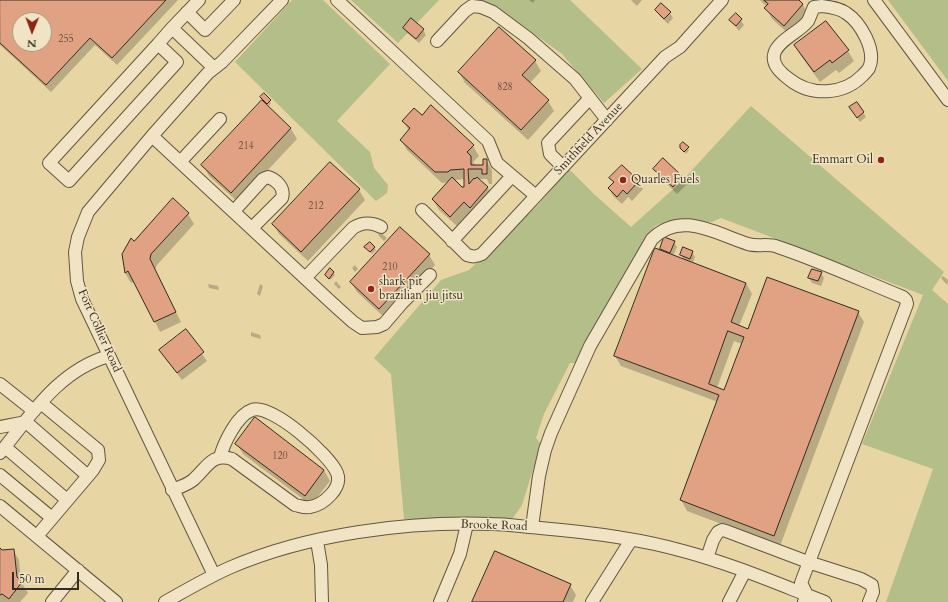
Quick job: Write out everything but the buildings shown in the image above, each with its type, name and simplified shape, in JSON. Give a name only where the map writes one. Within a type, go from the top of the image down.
[{"type":"street","points":[[158,44],[177,62],[69,181],[49,163],[172,28],[199,0]]},
{"type":"street","points":[[187,12],[205,30],[234,0]]},
{"type":"street","name":"Fort Collier Road","points":[[214,575],[172,490],[82,299],[77,282],[75,267],[76,252],[78,237],[88,212],[152,136],[214,68],[222,62],[282,0]]},
{"type":"street","points":[[337,0],[488,142],[498,163],[536,196]]},
{"type":"street","name":"Smithfield Avenue","points":[[422,210],[467,255],[472,257],[482,254],[666,57],[680,47],[722,0]]},
{"type":"street","points":[[874,0],[948,100]]},
{"type":"street","points":[[812,3],[835,8],[846,13],[857,24],[870,47],[871,59],[869,68],[856,83],[833,92],[812,91],[796,85],[780,72],[773,60],[774,53],[778,47],[808,21],[812,3]]},
{"type":"street","points":[[437,41],[465,11],[472,6],[481,7],[493,12],[528,38],[575,79],[607,120]]},
{"type":"street","points":[[172,28],[214,68]]},
{"type":"street","points":[[563,167],[550,154],[548,143],[590,98]]},
{"type":"street","points":[[180,162],[220,119]]},
{"type":"street","points":[[152,136],[353,322],[362,328],[377,327],[384,324],[402,302],[430,275]]},
{"type":"street","points":[[452,241],[512,176]]},
{"type":"street","points":[[234,211],[263,179],[268,177],[274,179],[280,186],[283,193],[282,198],[252,228]]},
{"type":"street","points":[[306,277],[353,228],[359,224],[375,224],[382,227]]},
{"type":"street","points":[[532,527],[539,476],[545,450],[551,433],[590,346],[652,239],[664,229],[681,224],[713,230],[749,244],[776,246],[896,294],[906,300],[906,308],[808,562],[801,583],[806,598]]},
{"type":"street","points":[[67,500],[2,450],[53,389],[75,371],[89,363],[109,356]]},
{"type":"street","points":[[0,384],[38,407],[98,450],[99,460],[88,476],[37,536]]},
{"type":"street","points":[[172,490],[184,486],[193,480],[214,459],[220,457],[232,458],[295,505],[302,507],[310,507],[324,503],[335,488],[337,482],[338,474],[322,453],[278,416],[263,410],[253,409],[246,413],[237,423],[223,445],[220,457]]},
{"type":"street","points":[[0,427],[26,422]]},
{"type":"street","points":[[26,422],[88,476]]},
{"type":"street","points":[[0,475],[52,518]]},
{"type":"street","points":[[0,506],[116,602]]},
{"type":"street","points":[[440,602],[460,554],[467,524]]},
{"type":"street","name":"Brooke Road","points":[[165,602],[214,575],[291,546],[366,531],[467,524],[493,524],[588,532],[651,543],[707,558],[745,571],[806,598],[825,602]]},
{"type":"street","points":[[707,558],[713,540],[718,532],[722,530],[808,562],[861,579],[872,585],[873,592],[869,602]]},
{"type":"street","points":[[592,602],[631,540]]},
{"type":"street","points":[[317,541],[321,565],[322,602]]},
{"type":"street","points":[[52,602],[78,570]]},
{"type":"street","points":[[729,602],[745,571]]},
{"type":"green space","points":[[292,0],[323,0],[390,64],[337,121],[370,152],[374,168],[388,185],[387,193],[376,201],[235,62]]},
{"type":"green space","points":[[351,0],[439,0],[398,43]]},
{"type":"green space","points":[[479,0],[570,0],[642,69],[604,103],[562,54],[515,20]]},
{"type":"green space","points":[[888,0],[948,0],[948,81]]},
{"type":"green space","points":[[751,106],[944,272],[932,290],[948,304],[948,602],[886,602],[933,469],[862,444],[923,295],[721,218],[712,222],[667,221],[655,226],[597,321],[578,363],[570,363],[544,414],[536,438],[541,444],[522,505],[513,518],[404,519],[391,374],[374,358],[441,280],[469,270],[537,206],[569,169],[595,195],[631,227],[681,182]]},
{"type":"place","name":"Emmart Oil","points":[[881,160]]},
{"type":"place","name":"Quarles Fuels","points":[[623,180]]},
{"type":"place","name":"shark pit brazilian jiu jitsu","points":[[371,289]]}]
